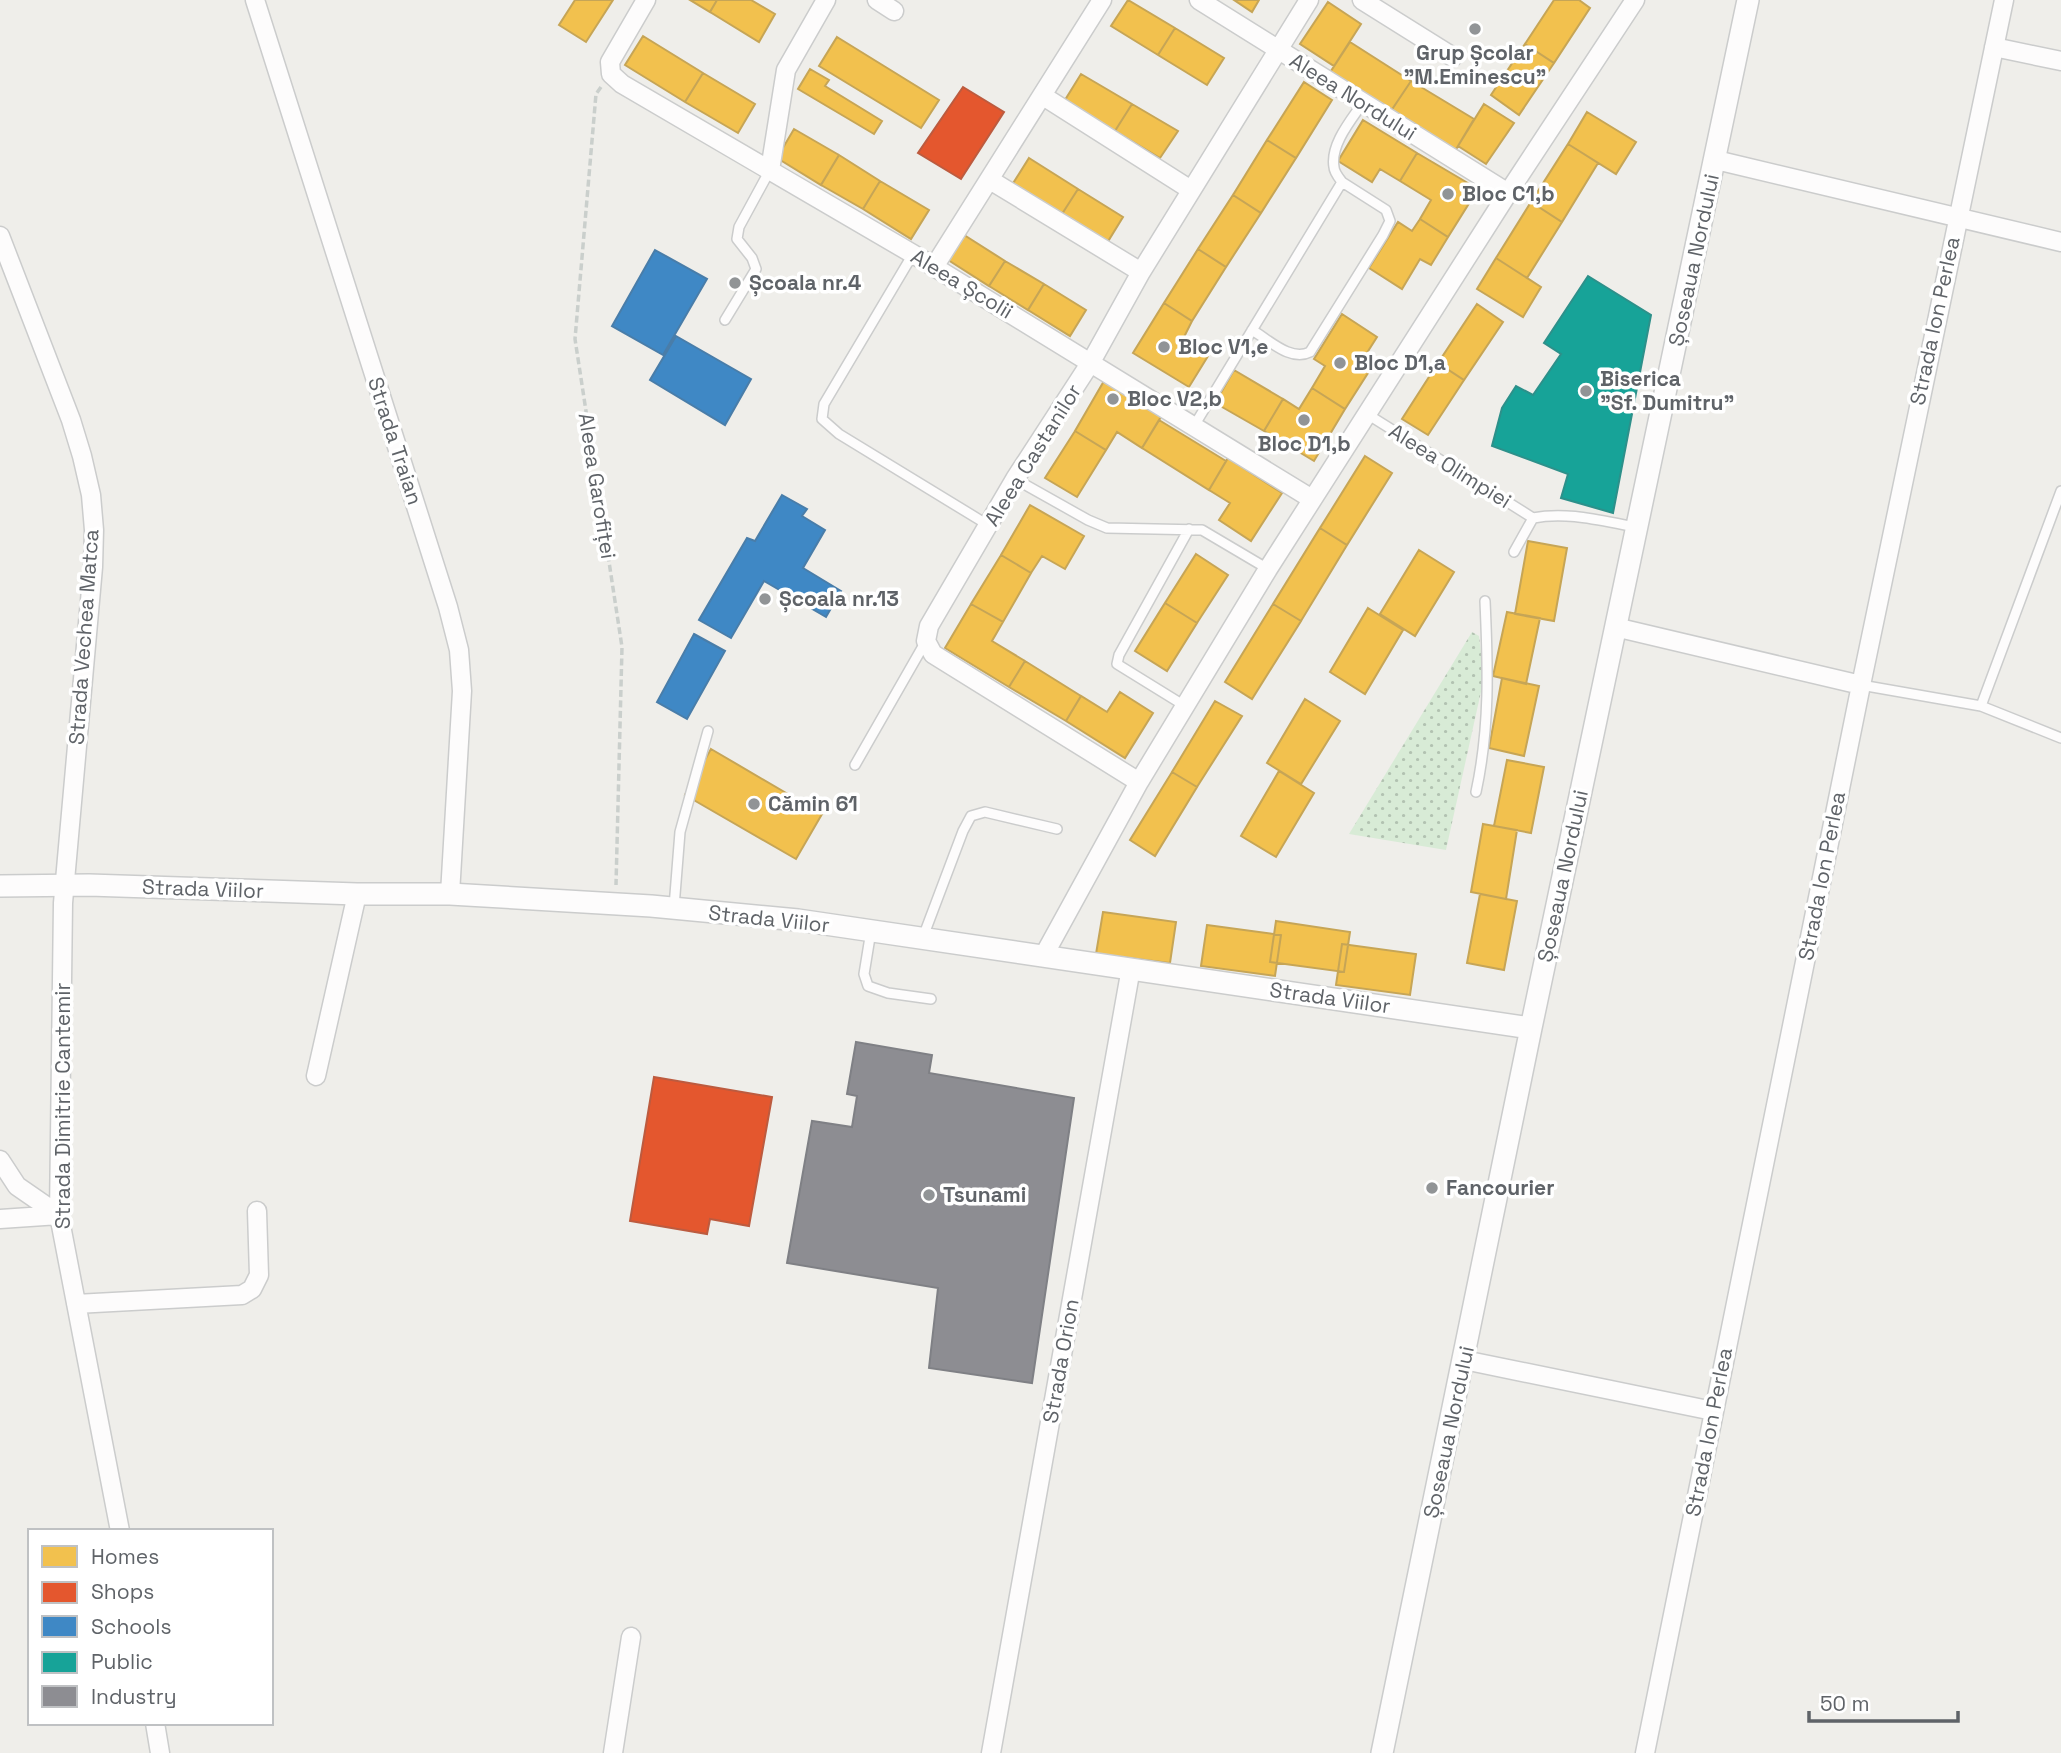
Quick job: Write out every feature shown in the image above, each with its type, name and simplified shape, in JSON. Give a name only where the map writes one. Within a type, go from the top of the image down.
[{"type":"street","name":"Strada Traian","points":[[256,0],[448,607],[459,650],[462,691],[450,894]]},
{"type":"street","points":[[611,74],[610,62],[646,0]]},
{"type":"street","points":[[770,170],[786,70],[826,0]]},
{"type":"street","points":[[877,0],[894,11]]},
{"type":"street","points":[[934,267],[1102,0]]},
{"type":"street","name":"Aleea Nordului","points":[[1199,0],[1508,193]]},
{"type":"street","name":"Aleea Castanilor","points":[[926,641],[929,626],[1015,479],[1091,362],[1141,272],[1309,0]]},
{"type":"street","points":[[1362,0],[1453,57]]},
{"type":"street","points":[[1044,955],[1139,782],[1268,569],[1508,193],[1635,0]]},
{"type":"street","name":"Strada Ion Perlea","points":[[1645,1753],[1861,685],[2004,0]]},
{"type":"street","name":"Șoseaua Nordului","points":[[1382,1753],[1615,627],[1716,160],[1742,2]]},
{"type":"street","points":[[1994,47],[2061,61]]},
{"type":"street","name":"Aleea Școlii","points":[[611,74],[622,84],[913,254],[1312,499]]},
{"type":"street","points":[[1043,96],[1191,190]]},
{"type":"street","points":[[1716,160],[2061,243]]},
{"type":"street","points":[[990,180],[1141,272]]},
{"type":"street","name":"Strada Vechea Matca","points":[[0,236],[71,420],[91,495],[93,567],[64,885]]},
{"type":"street","points":[[1615,627],[1861,685]]},
{"type":"street","points":[[926,641],[933,654],[1139,782]]},
{"type":"street","name":"Strada Viilor","points":[[0,886],[64,885],[357,894],[450,894],[673,908],[797,920],[1531,1028]]},
{"type":"street","name":"Strada Dimitrie Cantemir","points":[[64,885],[59,1215],[120,1529]]},
{"type":"street","points":[[316,1076],[357,894]]},
{"type":"street","name":"Strada Orion","points":[[990,1753],[1131,968]]},
{"type":"street","points":[[0,1160],[17,1186],[59,1215]]},
{"type":"street","points":[[76,1304],[242,1295],[252,1289],[259,1275],[257,1211]]},
{"type":"street","points":[[0,1219],[59,1215]]},
{"type":"street","points":[[1464,1360],[1713,1411]]},
{"type":"street","points":[[613,1753],[631,1637]]},
{"type":"street","points":[[155,1725],[160,1753]]},
{"type":"lane","points":[[1252,330],[1294,355],[1302,356],[1310,352],[1384,235],[1390,221],[1386,210],[1342,182],[1334,169],[1334,157],[1344,132],[1362,103]]},
{"type":"lane","points":[[725,320],[756,269],[752,258],[737,239],[739,227],[770,170]]},
{"type":"lane","points":[[1194,426],[1342,182]]},
{"type":"lane","points":[[913,254],[824,404],[822,419],[839,434],[988,525]]},
{"type":"lane","name":"Aleea Olimpiei","points":[[1367,414],[1533,518],[1549,515],[1575,517],[1636,527]]},
{"type":"lane","points":[[1015,479],[1107,528],[1202,530],[1268,569]]},
{"type":"lane","points":[[1981,706],[2061,491]]},
{"type":"lane","name":"Aleea Olimpiei","points":[[1514,552],[1533,518]]},
{"type":"lane","points":[[1185,706],[1117,664],[1119,655],[1189,529]]},
{"type":"lane","points":[[1476,792],[1485,751],[1489,678],[1485,601]]},
{"type":"lane","points":[[855,765],[926,641]]},
{"type":"lane","points":[[1861,685],[1981,706],[2061,738]]},
{"type":"lane","points":[[673,908],[680,832],[708,731]]},
{"type":"lane","points":[[923,938],[971,816],[985,812],[1057,829]]},
{"type":"lane","points":[[871,931],[864,974],[868,986],[888,993],[931,999]]},
{"type":"path","name":"Aleea Garofiței","points":[[611,74],[596,94],[575,339],[622,647],[616,904]]},
{"type":"green space","points":[[1472,632],[1479,636],[1484,678],[1446,850],[1349,834]]},
{"type":"building: Homes","points":[[575,0],[613,0],[586,42],[559,25]]},
{"type":"building: Homes","points":[[690,0],[717,0],[710,12]]},
{"type":"building: Homes","points":[[717,0],[751,0],[775,14],[759,42],[710,12]]},
{"type":"building: Homes","points":[[1128,0],[1175,28],[1158,55],[1111,26]]},
{"type":"building: Homes","points":[[1234,0],[1259,0],[1252,12]]},
{"type":"building: Homes","points":[[1554,0],[1579,0],[1590,8],[1554,63],[1525,44]]},
{"type":"building: Homes","points":[[1328,2],[1361,24],[1334,66],[1300,44]]},
{"type":"building: Homes","points":[[1175,28],[1224,58],[1207,85],[1158,55]]},
{"type":"building: Homes","points":[[643,36],[703,73],[685,102],[625,65]]},
{"type":"building: Homes","points":[[837,37],[939,100],[921,128],[819,66]]},
{"type":"building: Homes","points":[[1350,42],[1411,81],[1391,111],[1329,74]]},
{"type":"building: Homes","points":[[1525,44],[1554,63],[1519,115],[1491,95]]},
{"type":"building: Homes","points":[[810,69],[829,80],[825,86],[882,121],[874,134],[798,89]]},
{"type":"building: Homes","points":[[703,73],[755,104],[738,133],[685,102]]},
{"type":"building: Homes","points":[[1081,74],[1132,104],[1115,131],[1065,100]]},
{"type":"building: Homes","points":[[1411,81],[1474,119],[1455,151],[1391,111]]},
{"type":"building: Homes","points":[[1304,82],[1332,100],[1296,158],[1267,140]]},
{"type":"building: Homes","points":[[1132,104],[1178,131],[1160,158],[1115,131]]},
{"type":"building: Homes","points":[[1484,104],[1514,123],[1486,164],[1458,146]]},
{"type":"building: Homes","points":[[1587,112],[1636,142],[1616,174],[1568,144]]},
{"type":"building: Homes","points":[[1363,120],[1417,153],[1400,181],[1380,169],[1372,182],[1338,161]]},
{"type":"building: Homes","points":[[794,129],[839,155],[821,185],[777,158]]},
{"type":"building: Homes","points":[[1267,140],[1296,158],[1261,213],[1233,195]]},
{"type":"building: Homes","points":[[1568,144],[1598,163],[1562,222],[1531,202]]},
{"type":"building: Homes","name":"Bloc C1,b","points":[[1417,153],[1478,189],[1448,237],[1420,219],[1431,200],[1400,181]]},
{"type":"building: Homes","points":[[839,155],[880,181],[863,209],[821,185]]},
{"type":"building: Homes","points":[[1029,158],[1078,189],[1062,214],[1012,185]]},
{"type":"building: Homes","points":[[880,181],[929,210],[911,239],[863,209]]},
{"type":"building: Homes","points":[[1078,189],[1123,217],[1107,243],[1062,214]]},
{"type":"building: Homes","points":[[1233,195],[1261,213],[1226,267],[1198,249]]},
{"type":"building: Homes","points":[[1531,202],[1562,222],[1527,278],[1496,258]]},
{"type":"building: Homes","points":[[1420,219],[1448,237],[1431,265],[1420,259],[1402,289],[1369,268],[1398,222],[1412,231]]},
{"type":"building: Homes","points":[[961,233],[1005,261],[989,286],[945,258]]},
{"type":"building: Homes","points":[[1198,249],[1226,267],[1192,321],[1164,303]]},
{"type":"building: Homes","points":[[1496,258],[1541,287],[1523,317],[1477,289]]},
{"type":"building: Homes","points":[[1005,261],[1044,284],[1028,310],[989,286]]},
{"type":"building: Homes","points":[[1044,284],[1086,310],[1070,336],[1028,310]]},
{"type":"building: Homes","name":"Bloc V1,e","points":[[1164,303],[1192,321],[1182,341],[1208,356],[1189,387],[1133,353]]},
{"type":"building: Homes","points":[[1477,304],[1503,322],[1464,380],[1438,363]]},
{"type":"building: Homes","name":"Bloc D1,a","points":[[1342,314],[1377,337],[1358,367],[1368,373],[1345,409],[1312,388],[1325,366],[1314,359]]},
{"type":"building: Homes","points":[[1438,363],[1464,380],[1428,435],[1402,419]]},
{"type":"building: Homes","points":[[1234,370],[1283,399],[1264,431],[1215,403]]},
{"type":"building: Homes","name":"Bloc V2,b","points":[[1104,381],[1161,417],[1142,448],[1117,432],[1106,450],[1075,431]]},
{"type":"building: Homes","name":"Bloc D1,b","points":[[1312,388],[1345,409],[1314,461],[1264,431],[1283,399],[1299,409]]},
{"type":"building: Homes","points":[[1159,420],[1226,461],[1209,490],[1142,448]]},
{"type":"building: Homes","points":[[1075,431],[1106,450],[1077,497],[1045,478]]},
{"type":"building: Homes","points":[[1365,456],[1392,473],[1347,545],[1320,528]]},
{"type":"building: Homes","points":[[1228,458],[1282,493],[1251,541],[1219,520],[1230,503],[1209,490]]},
{"type":"building: Homes","points":[[1030,505],[1084,536],[1065,569],[1042,556],[1031,573],[1001,555]]},
{"type":"building: Homes","points":[[1320,528],[1347,545],[1301,621],[1273,604]]},
{"type":"building: Homes","points":[[1528,541],[1567,548],[1554,621],[1515,614]]},
{"type":"building: Homes","points":[[1419,550],[1454,572],[1415,636],[1380,614]]},
{"type":"building: Homes","points":[[1196,554],[1228,575],[1197,623],[1165,603]]},
{"type":"building: Homes","points":[[1001,555],[1031,573],[1003,622],[971,604]]},
{"type":"building: Homes","points":[[1165,603],[1197,623],[1167,671],[1135,651]]},
{"type":"building: Homes","points":[[971,604],[1003,622],[992,641],[1025,661],[1009,687],[945,648]]},
{"type":"building: Homes","points":[[1273,604],[1301,621],[1252,699],[1225,682]]},
{"type":"building: Homes","points":[[1368,608],[1403,630],[1365,694],[1330,672]]},
{"type":"building: Homes","points":[[1507,612],[1540,618],[1526,684],[1493,676]]},
{"type":"building: Homes","points":[[1025,661],[1081,696],[1066,721],[1009,687]]},
{"type":"building: Homes","points":[[1502,678],[1539,686],[1524,756],[1489,748]]},
{"type":"building: Homes","points":[[1120,692],[1153,713],[1125,758],[1066,721],[1081,696],[1107,712]]},
{"type":"building: Homes","points":[[1305,699],[1340,721],[1301,784],[1267,763]]},
{"type":"building: Homes","points":[[1215,701],[1242,716],[1197,787],[1172,772]]},
{"type":"building: Homes","name":"Cămin 61","points":[[711,749],[822,814],[796,859],[685,795]]},
{"type":"building: Homes","points":[[1507,760],[1544,767],[1531,833],[1494,826]]},
{"type":"building: Homes","points":[[1279,771],[1314,793],[1276,857],[1241,836]]},
{"type":"building: Homes","points":[[1172,772],[1197,787],[1155,856],[1130,840]]},
{"type":"building: Homes","points":[[1483,824],[1517,830],[1506,899],[1471,892]]},
{"type":"building: Homes","points":[[1480,894],[1517,901],[1504,970],[1467,963]]},
{"type":"building: Homes","points":[[1103,912],[1176,922],[1170,963],[1096,954]]},
{"type":"building: Homes","points":[[1276,921],[1350,932],[1344,972],[1270,962]]},
{"type":"building: Homes","points":[[1207,925],[1281,935],[1275,976],[1201,966]]},
{"type":"building: Homes","points":[[1342,944],[1416,954],[1410,995],[1336,985]]},
{"type":"building: Shops","points":[[963,87],[1004,112],[961,179],[918,153]]},
{"type":"building: Shops","points":[[654,1077],[772,1097],[749,1226],[710,1219],[707,1234],[630,1221]]},
{"type":"building: Schools","points":[[655,250],[707,279],[663,355],[612,326]]},
{"type":"building: Schools","points":[[676,336],[751,379],[725,425],[650,380]]},
{"type":"building: Schools","points":[[782,495],[807,509],[802,516],[825,530],[803,568],[841,591],[826,617],[764,581],[731,638],[699,620],[747,538],[755,541]]},
{"type":"building: Schools","points":[[694,634],[725,651],[687,719],[657,702]]},
{"type":"building: Public","name":"Biserica \"Sf. Dumitru\"","points":[[1588,276],[1651,315],[1613,513],[1561,498],[1568,474],[1492,446],[1502,408],[1516,386],[1533,395],[1561,354],[1544,343]]},
{"type":"building: Industry","name":"Tsunami","points":[[856,1042],[932,1055],[929,1073],[1074,1098],[1032,1383],[929,1368],[938,1288],[787,1263],[812,1121],[852,1127],[857,1096],[847,1094]]},
{"type":"place","name":"Grup Școlar \"M.Eminescu\"","points":[[1475,29]]},
{"type":"place","name":"Bloc C1,b","points":[[1448,194]]},
{"type":"place","name":"Școala nr.4","points":[[735,283]]},
{"type":"place","name":"Bloc V1,e","points":[[1164,347]]},
{"type":"place","name":"Bloc D1,a","points":[[1340,363]]},
{"type":"place","name":"Biserica \"Sf. Dumitru\"","points":[[1586,391]]},
{"type":"place","name":"Bloc V2,b","points":[[1113,399]]},
{"type":"place","name":"Bloc D1,b","points":[[1304,420]]},
{"type":"place","name":"Școala nr.13","points":[[765,599]]},
{"type":"place","name":"Cămin 61","points":[[754,804]]},
{"type":"place","name":"Fancourier","points":[[1432,1188]]},
{"type":"place","name":"Tsunami","points":[[929,1195]]}]
